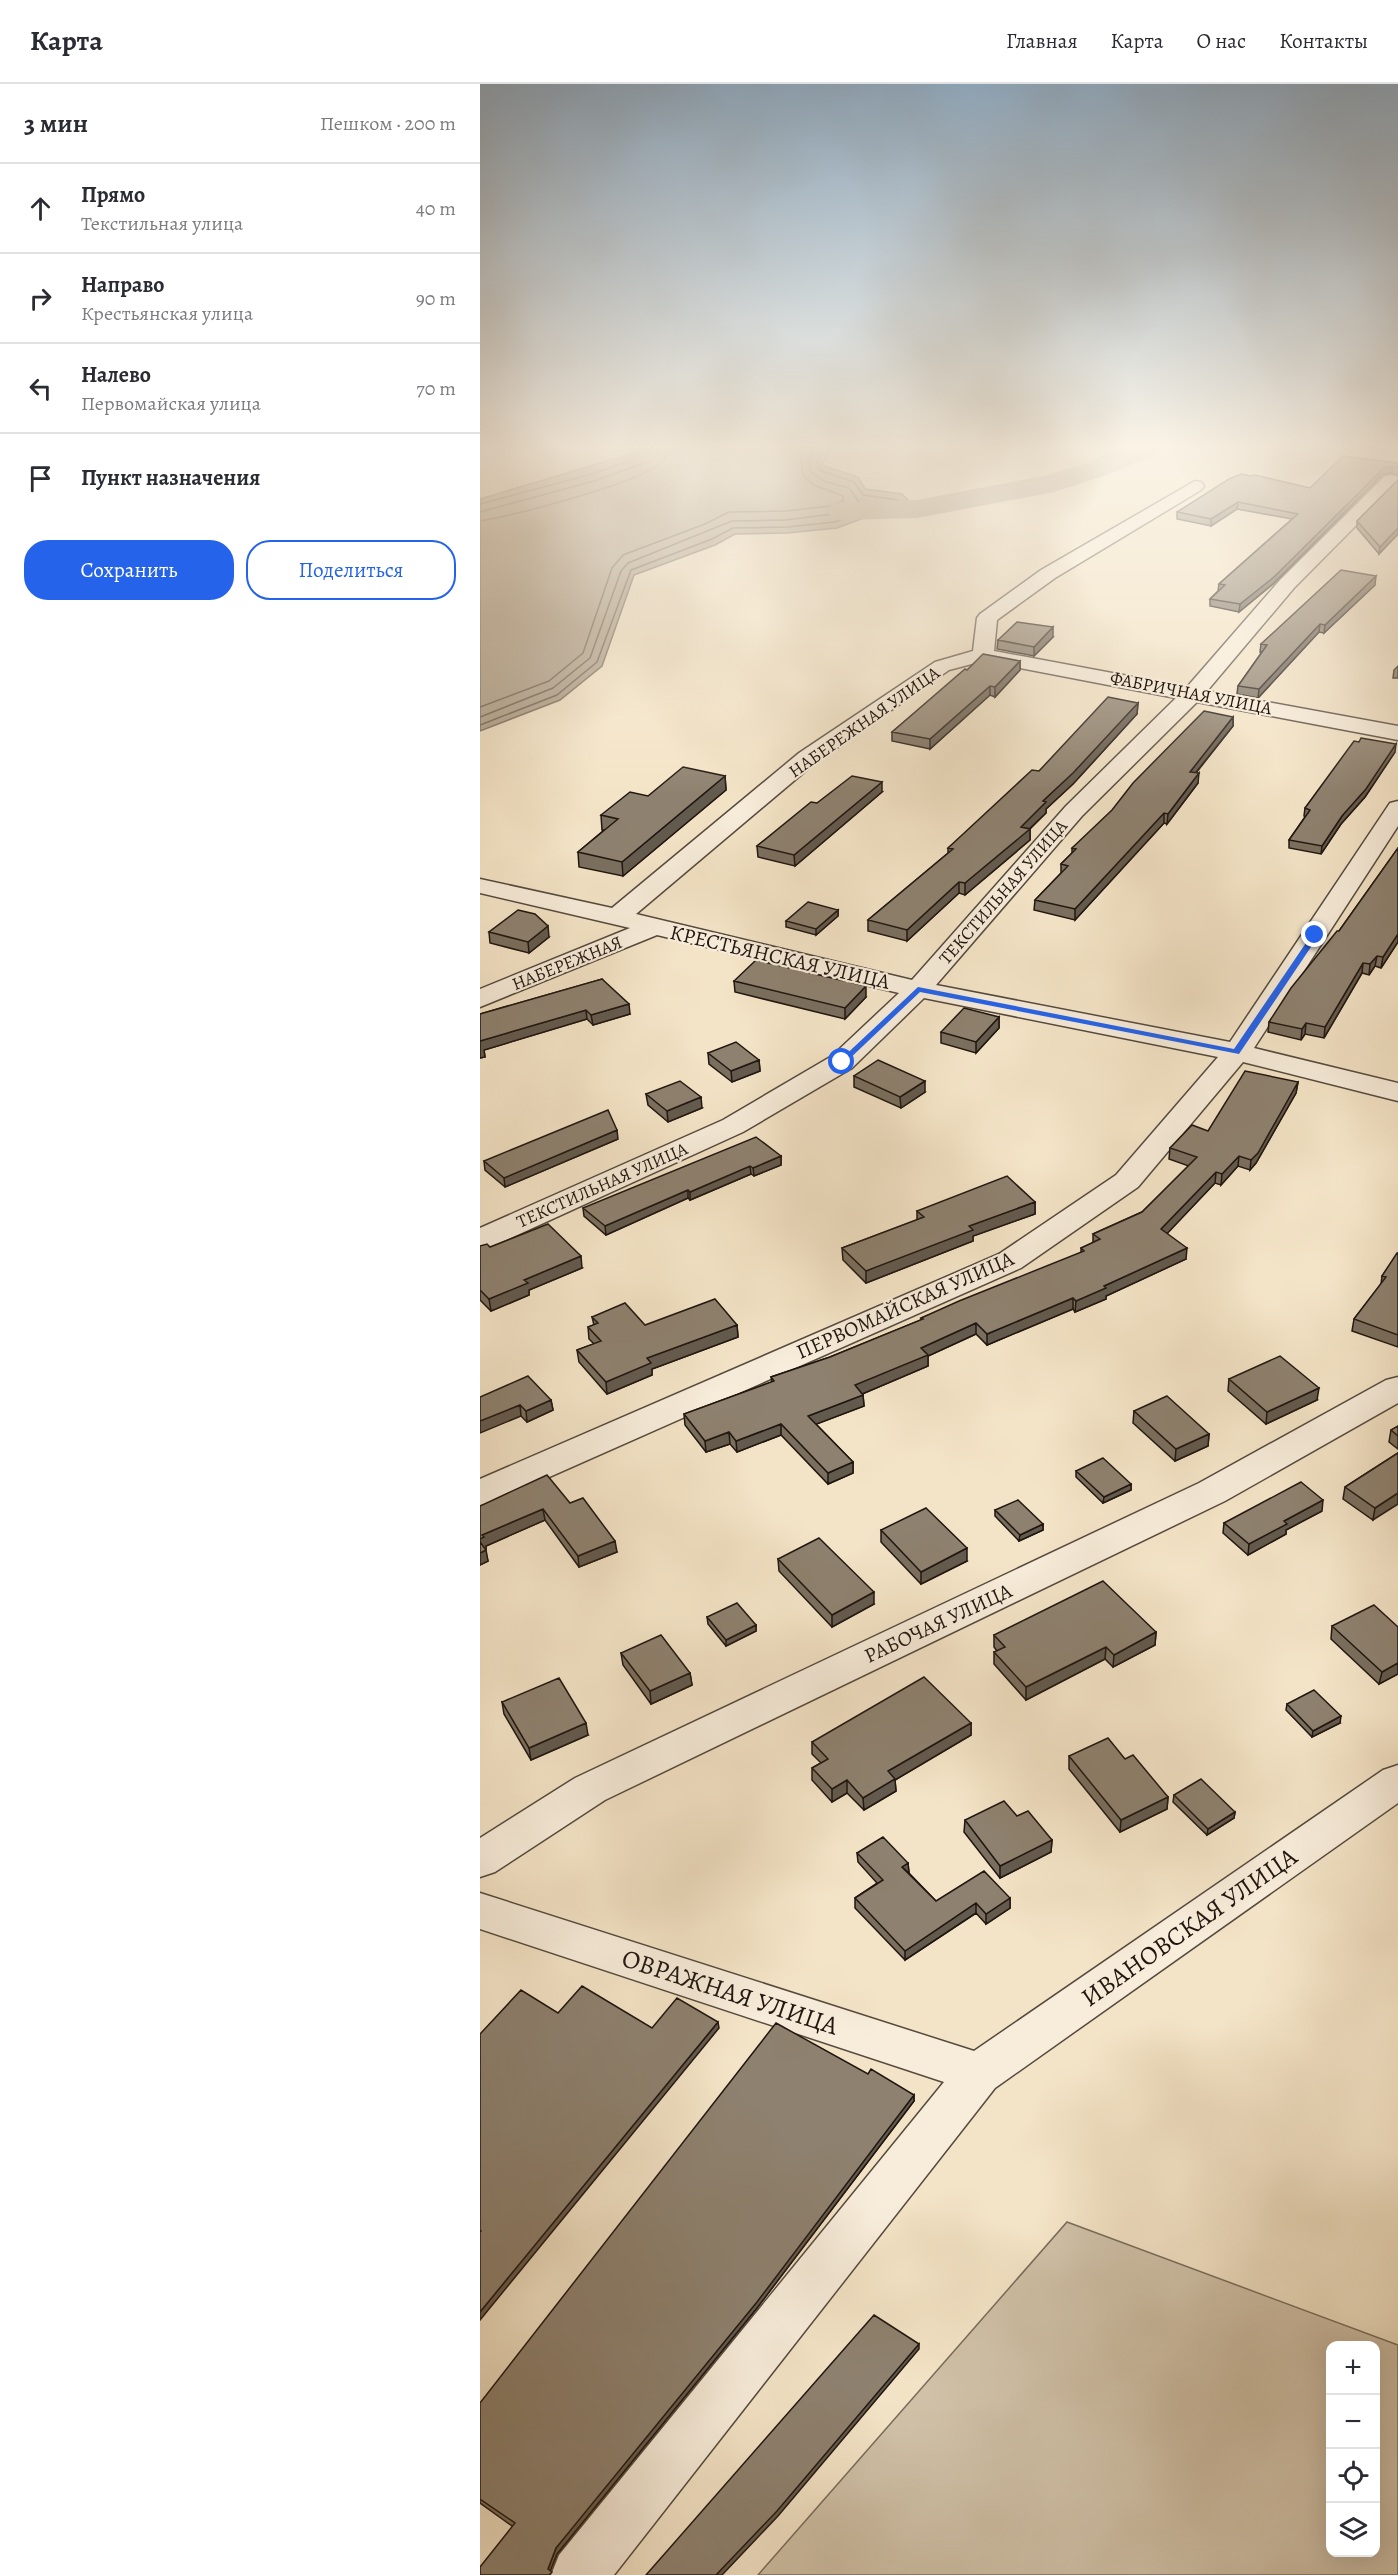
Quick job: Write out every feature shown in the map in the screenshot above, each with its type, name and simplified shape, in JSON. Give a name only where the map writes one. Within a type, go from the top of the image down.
[{"type":"street","points":[[983,655],[987,618],[1069,561]]},
{"type":"street","name":"ТЕКСТИЛЬНАЯ УЛИЦА","points":[[480,1240],[733,1126],[842,1062],[918,989],[1074,811],[1193,693],[1287,584],[1310,561]]},
{"type":"street","name":"ФАБРИЧНАЯ УЛИЦА","points":[[983,655],[1193,693],[1398,734]]},
{"type":"street","name":"НАБЕРЕЖНАЯ УЛИЦА","points":[[617,916],[807,758],[942,666],[983,655]]},
{"type":"street","name":"ПЕРВОМАЙСКАЯ УЛИЦА","points":[[480,1492],[1010,1261],[1127,1181],[1236,1052],[1398,807]]},
{"type":"street","name":"КРЕСТЬЯНСКАЯ УЛИЦА","points":[[480,886],[617,916],[918,989],[1236,1052],[1398,1092]]},
{"type":"street","name":"НАБЕРЕЖНАЯ","points":[[480,999],[655,927]]},
{"type":"street","name":"РАБОЧАЯ УЛИЦА","points":[[480,1860],[590,1789],[1212,1492],[1398,1388]]},
{"type":"street","name":"ИВАНОВСКАЯ УЛИЦА","points":[[579,2575],[979,2073],[1398,1781]]},
{"type":"street","name":"ОВРАЖНАЯ УЛИЦА","points":[[480,1911],[979,2073]]},
{"type":"shaded area","points":[[1067,2222],[1398,2345],[1398,2575],[758,2575]]},
{"type":"water","points":[[480,561],[671,561],[634,575],[602,666],[560,700],[480,731]]},
{"type":"building","points":[[1245,561],[1290,561],[1240,604],[1210,599],[1225,585],[1219,584]]},
{"type":"building","points":[[1341,570],[1376,576],[1325,625],[1320,624],[1259,689],[1238,686],[1267,645],[1261,644]]},
{"type":"building","points":[[1017,622],[1053,627],[1034,647],[998,640]]},
{"type":"building","points":[[983,654],[1020,661],[995,687],[990,686],[930,739],[892,732],[965,669],[967,670]]},
{"type":"building","points":[[1108,697],[1138,703],[1073,773],[1043,801],[1046,802],[1021,827],[1030,829],[965,883],[959,882],[907,930],[868,920],[953,849],[948,848],[1032,770],[1039,771]]},
{"type":"building","points":[[1204,711],[1233,717],[1190,772],[1199,773],[1168,814],[1164,813],[1075,909],[1035,900],[1068,866],[1061,864],[1076,849],[1072,848],[1112,810],[1133,783]]},
{"type":"building","points":[[1361,738],[1396,744],[1366,789],[1342,816],[1322,846],[1289,840],[1310,810],[1305,808],[1354,741],[1359,742]]},
{"type":"building","points":[[683,767],[725,776],[622,862],[578,852],[618,819],[601,815],[630,792],[648,796]]},
{"type":"building","points":[[852,776],[882,782],[794,855],[757,846],[811,802],[817,803]]},
{"type":"building","points":[[1398,848],[1398,934],[1383,957],[1377,956],[1370,964],[1363,963],[1325,1027],[1306,1023],[1302,1029],[1269,1022],[1291,988],[1339,931]]},
{"type":"building","points":[[808,902],[838,910],[816,929],[786,921]]},
{"type":"building","points":[[518,910],[535,914],[548,926],[528,942],[489,932]]},
{"type":"building","points":[[756,960],[866,986],[845,1008],[734,981]]},
{"type":"building","points":[[602,979],[629,1004],[591,1015],[586,1010],[480,1041],[480,1014]]},
{"type":"building","points":[[964,1008],[999,1017],[976,1042],[941,1032]]},
{"type":"building","points":[[736,1042],[759,1060],[731,1071],[708,1053]]},
{"type":"building","points":[[878,1060],[925,1081],[900,1097],[854,1076]]},
{"type":"building","points":[[1245,1071],[1298,1082],[1258,1153],[1251,1160],[1239,1156],[1222,1174],[1216,1172],[1161,1229],[1187,1248],[1076,1301],[1073,1298],[987,1334],[976,1323],[921,1348],[928,1355],[855,1385],[863,1395],[808,1416],[853,1462],[828,1473],[781,1424],[736,1441],[729,1432],[705,1441],[684,1414],[774,1381],[771,1377],[830,1357],[923,1319],[921,1318],[959,1301],[1084,1251],[1081,1248],[1100,1239],[1093,1234],[1142,1212],[1197,1157],[1170,1148],[1192,1125],[1208,1131]]},
{"type":"building","points":[[680,1081],[701,1097],[667,1111],[646,1094]]},
{"type":"building","points":[[608,1110],[617,1130],[504,1178],[484,1161]]},
{"type":"building","points":[[756,1137],[781,1156],[753,1168],[750,1166],[690,1192],[688,1190],[605,1226],[583,1208]]},
{"type":"building","points":[[1007,1176],[1035,1202],[969,1226],[973,1230],[866,1271],[842,1248],[924,1217],[917,1211]]},
{"type":"building","points":[[548,1224],[581,1256],[524,1280],[528,1283],[489,1299],[480,1290],[480,1246],[487,1244],[490,1247]]},
{"type":"building","points":[[1397,1253],[1398,1335],[1354,1319],[1386,1277],[1382,1276]]},
{"type":"building","points":[[715,1299],[737,1325],[647,1358],[651,1363],[606,1382],[577,1350],[601,1341],[588,1327],[598,1323],[592,1317],[625,1303],[645,1325]]},
{"type":"building","points":[[1280,1356],[1319,1388],[1267,1412],[1229,1379]]},
{"type":"building","points":[[528,1376],[551,1400],[526,1411],[520,1405],[480,1421],[480,1397]]},
{"type":"building","points":[[1167,1396],[1209,1434],[1176,1449],[1134,1411]]},
{"type":"building","points":[[1398,1426],[1398,1436],[1391,1430]]},
{"type":"building","points":[[1398,1453],[1398,1493],[1375,1508],[1345,1487]]},
{"type":"building","points":[[1103,1458],[1131,1484],[1104,1497],[1076,1471]]},
{"type":"building","points":[[547,1475],[570,1503],[583,1498],[615,1541],[578,1556],[543,1509],[482,1535],[484,1537],[480,1539],[480,1506]]},
{"type":"building","points":[[1301,1482],[1323,1500],[1284,1521],[1287,1524],[1249,1544],[1224,1523]]},
{"type":"building","points":[[1018,1500],[1043,1524],[1020,1535],[995,1510]]},
{"type":"building","points":[[926,1508],[967,1548],[921,1572],[881,1530]]},
{"type":"building","points":[[819,1538],[874,1592],[832,1615],[778,1559]]},
{"type":"building","points":[[480,1542],[486,1550],[480,1553]]},
{"type":"building","points":[[1103,1581],[1156,1632],[1114,1655],[1106,1647],[1026,1687],[994,1652],[1005,1647],[994,1635]]},
{"type":"building","points":[[737,1603],[756,1625],[726,1640],[707,1617]]},
{"type":"building","points":[[1374,1605],[1398,1627],[1398,1663],[1382,1672],[1332,1626]]},
{"type":"building","points":[[661,1635],[690,1673],[650,1691],[621,1653]]},
{"type":"building","points":[[924,1677],[971,1723],[888,1771],[895,1779],[863,1798],[847,1780],[832,1789],[812,1768],[828,1759],[812,1742]]},
{"type":"building","points":[[559,1678],[586,1723],[529,1748],[502,1702]]},
{"type":"building","points":[[1314,1690],[1341,1716],[1313,1731],[1287,1704]]},
{"type":"building","points":[[1108,1738],[1125,1759],[1133,1755],[1168,1797],[1121,1820],[1069,1756]]},
{"type":"building","points":[[1201,1779],[1235,1812],[1208,1829],[1174,1795]]},
{"type":"building","points":[[1004,1801],[1017,1816],[1028,1811],[1052,1840],[1000,1866],[965,1820]]},
{"type":"building","points":[[883,1837],[908,1863],[902,1867],[936,1901],[984,1871],[1010,1898],[986,1914],[976,1903],[905,1951],[855,1898],[883,1880],[857,1853]]},
{"type":"building","points":[[582,1986],[652,2028],[677,1998],[718,2022],[480,2312],[480,2034],[521,1990],[558,2013]]},
{"type":"building","points":[[776,2023],[868,2074],[871,2069],[914,2095],[757,2302],[556,2548],[548,2569],[552,2572],[549,2575],[480,2575],[480,2567],[515,2523],[480,2499],[480,2403]]},
{"type":"building","points":[[874,2315],[919,2344],[777,2511],[716,2575],[646,2575]]},
{"type":"route","points":[[842,1062],[918,989],[1236,1052],[1315,935]]}]
